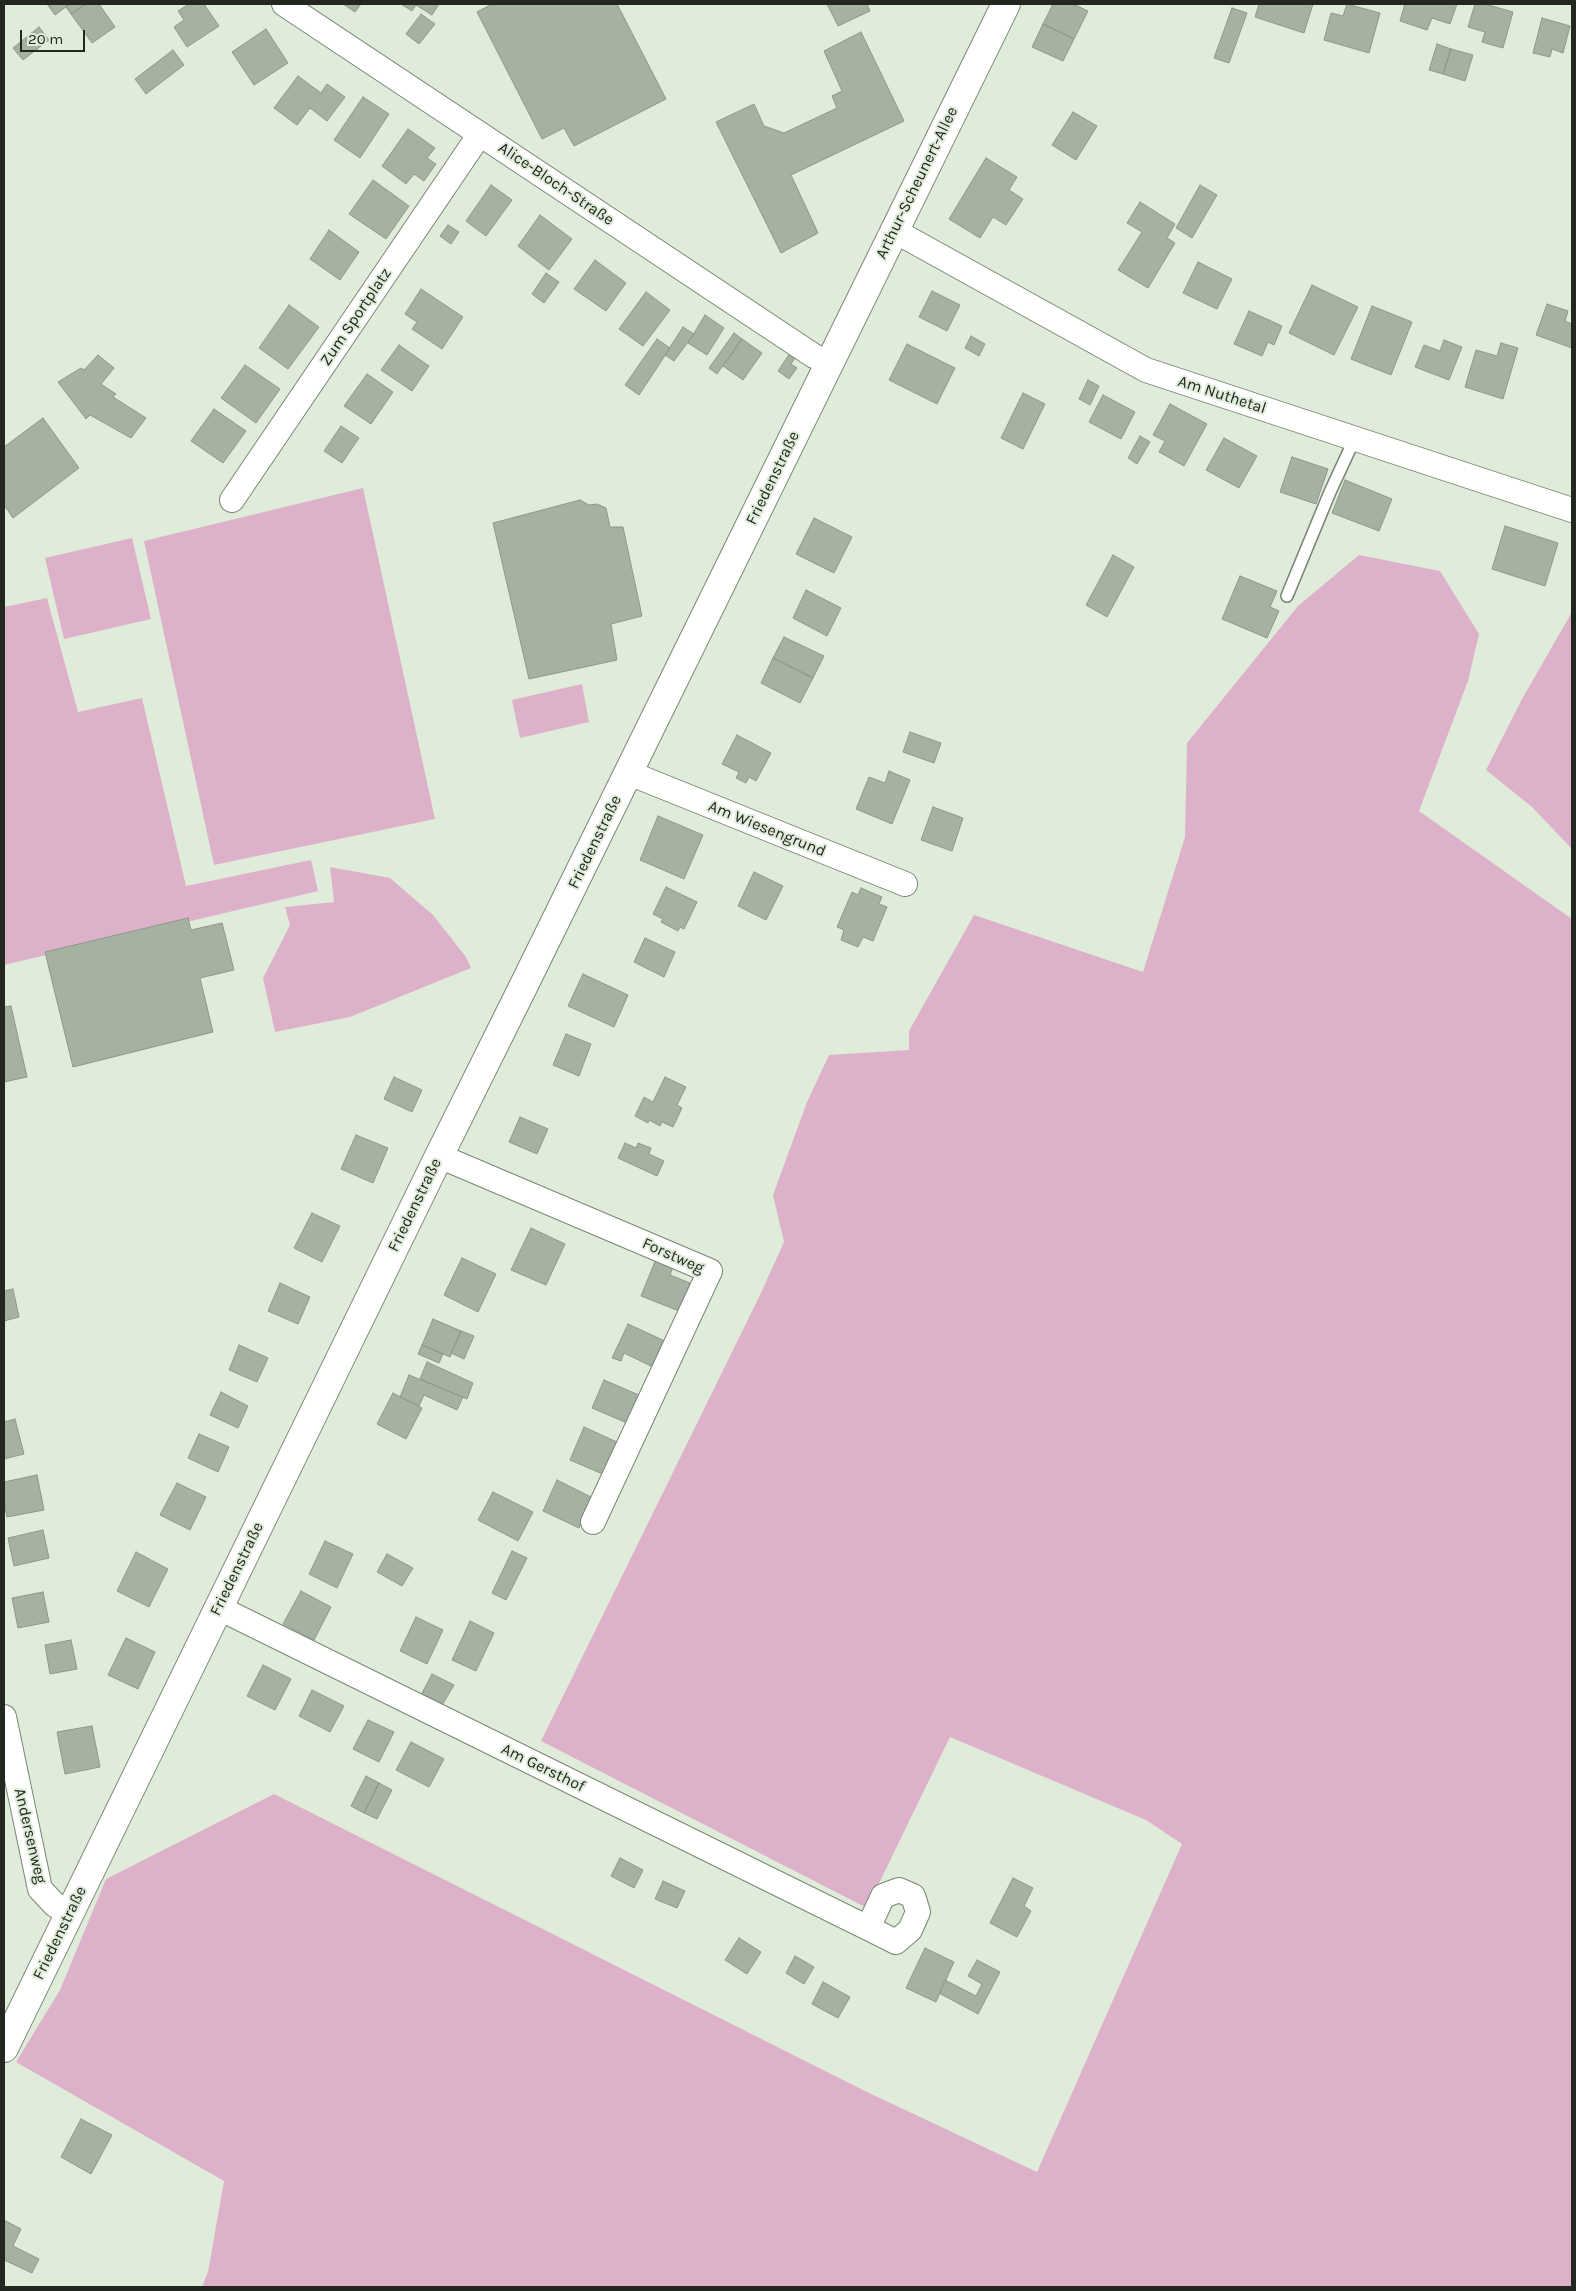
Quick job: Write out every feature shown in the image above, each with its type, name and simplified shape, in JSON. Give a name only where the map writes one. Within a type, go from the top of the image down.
[{"type":"main road","name":"Arthur-Scheunert-Allee","points":[[829,363],[1006,4]]},
{"type":"main road","name":"Friedenstraße","points":[[4,2048],[439,1156],[829,363]]},
{"type":"street","name":"Alice-Bloch-Straße","points":[[284,4],[814,356],[829,363]]},
{"type":"street","name":"Zum Sportplatz","points":[[232,500],[480,134]]},
{"type":"street","name":"Am Nuthetal","points":[[894,230],[1146,370],[1572,510]]},
{"type":"street","name":"Am Wiesengrund","points":[[629,773],[905,884]]},
{"type":"street","name":"Forstweg","points":[[439,1156],[710,1271],[593,1522]]},
{"type":"street","name":"Am Gersthof","points":[[219,1608],[868,1928]]},
{"type":"street","name":"Andersenweg","points":[[4,1717],[40,1889],[55,1905],[70,1911]]},
{"type":"lane","points":[[1287,596],[1354,438]]},
{"type":"shaded area","points":[[363,488],[435,819],[214,865],[144,541]]},
{"type":"shaded area","points":[[132,538],[151,619],[64,639],[45,558]]},
{"type":"shaded area","points":[[1359,555],[1440,571],[1479,634],[1468,681],[1419,811],[1572,919],[1572,2287],[202,2287],[208,2272],[224,2181],[16,2062],[60,1990],[106,1879],[274,1794],[867,2092],[1037,2172],[1182,1844],[1146,1820],[950,1737],[867,1908],[541,1741],[759,1297],[784,1242],[773,1195],[807,1102],[829,1055],[909,1050],[909,1031],[974,915],[1143,972],[1185,837],[1187,743],[1298,606]]},
{"type":"shaded area","points":[[47,598],[78,712],[142,698],[186,886],[311,860],[318,891],[4,965],[4,607]]},
{"type":"shaded area","points":[[1572,612],[1572,849],[1532,807],[1486,770],[1522,699]]},
{"type":"shaded area","points":[[582,684],[589,722],[520,738],[512,700]]},
{"type":"shaded area","points":[[330,867],[390,878],[433,915],[466,957],[471,968],[350,1017],[275,1032],[263,978],[290,925],[285,907],[334,902]]},
{"type":"building","points":[[47,4],[70,4],[55,15]]},
{"type":"building","points":[[70,4],[86,4],[71,14],[66,7]]},
{"type":"building","points":[[86,4],[99,4],[115,27],[92,43],[71,14]]},
{"type":"building","points":[[189,4],[204,4],[219,26],[187,47],[174,27],[184,20],[178,11]]},
{"type":"building","points":[[343,4],[361,4],[355,12]]},
{"type":"building","points":[[401,4],[439,4],[432,15],[416,5],[412,11]]},
{"type":"building","points":[[492,4],[617,4],[666,99],[574,146],[564,128],[542,139],[477,12]]},
{"type":"building","points":[[827,4],[867,4],[870,11],[838,26]]},
{"type":"building","points":[[1053,4],[1073,4],[1088,11],[1074,39],[1043,24]]},
{"type":"building","points":[[1259,4],[1313,4],[1304,33],[1255,17]]},
{"type":"building","points":[[1347,4],[1380,13],[1369,53],[1324,40],[1331,13],[1343,16]]},
{"type":"building","points":[[1405,4],[1457,4],[1450,24],[1432,18],[1427,30],[1400,21]]},
{"type":"building","points":[[1475,4],[1485,4],[1513,12],[1503,48],[1482,42],[1485,32],[1468,27]]},
{"type":"building","points":[[1232,8],[1247,13],[1229,63],[1214,58]]},
{"type":"building","points":[[421,14],[435,24],[419,44],[406,34]]},
{"type":"building","points":[[1542,18],[1570,26],[1563,53],[1552,49],[1550,57],[1533,53]]},
{"type":"building","points":[[1043,24],[1074,39],[1063,61],[1032,47]]},
{"type":"building","points":[[39,27],[49,40],[23,60],[13,48]]},
{"type":"building","points":[[266,29],[288,63],[254,85],[232,52]]},
{"type":"building","points":[[861,32],[904,121],[791,175],[818,233],[781,253],[716,122],[754,104],[764,126],[784,133],[837,108],[832,96],[842,91],[824,51]]},
{"type":"building","points":[[1437,44],[1451,49],[1443,74],[1429,70]]},
{"type":"building","points":[[1451,49],[1473,55],[1465,81],[1443,74]]},
{"type":"building","points":[[173,50],[184,65],[146,94],[135,79]]},
{"type":"building","points":[[298,76],[321,93],[327,84],[345,97],[327,121],[310,108],[297,125],[274,108]]},
{"type":"building","points":[[363,97],[389,114],[360,158],[334,140]]},
{"type":"building","points":[[1073,112],[1097,126],[1076,160],[1052,145]]},
{"type":"building","points":[[408,129],[435,148],[427,158],[436,164],[424,181],[414,174],[406,184],[382,166]]},
{"type":"building","points":[[986,158],[1017,177],[1009,190],[1023,199],[1006,225],[993,217],[980,238],[949,219]]},
{"type":"building","points":[[373,180],[409,206],[386,239],[349,214]]},
{"type":"building","points":[[491,185],[512,200],[486,236],[466,221]]},
{"type":"building","points":[[1200,185],[1217,195],[1192,238],[1176,228]]},
{"type":"building","points":[[1140,202],[1175,224],[1167,238],[1175,243],[1148,288],[1118,270],[1142,232],[1127,223]]},
{"type":"building","points":[[540,215],[572,239],[549,270],[518,246]]},
{"type":"building","points":[[448,225],[459,232],[451,244],[440,236]]},
{"type":"building","points":[[329,230],[359,252],[340,280],[310,259]]},
{"type":"building","points":[[595,260],[626,283],[606,311],[574,289]]},
{"type":"building","points":[[1198,262],[1232,279],[1217,309],[1183,293]]},
{"type":"building","points":[[546,273],[559,282],[544,303],[532,294]]},
{"type":"building","points":[[1312,285],[1358,307],[1334,355],[1289,333]]},
{"type":"building","points":[[421,289],[463,317],[442,349],[412,329],[417,322],[405,314]]},
{"type":"building","points":[[932,291],[960,305],[947,331],[919,317]]},
{"type":"building","points":[[646,292],[670,310],[643,346],[619,329]]},
{"type":"building","points":[[1547,304],[1568,311],[1565,321],[1572,324],[1572,348],[1536,335]]},
{"type":"building","points":[[289,305],[319,327],[288,369],[259,348]]},
{"type":"building","points":[[1372,306],[1412,322],[1391,375],[1351,359]]},
{"type":"building","points":[[1249,311],[1282,326],[1274,345],[1268,342],[1262,356],[1234,344]]},
{"type":"building","points":[[705,315],[724,328],[707,355],[688,343]]},
{"type":"building","points":[[683,327],[694,334],[674,361],[665,355]]},
{"type":"building","points":[[734,333],[742,339],[717,374],[709,368]]},
{"type":"building","points":[[971,336],[985,344],[979,356],[965,348]]},
{"type":"building","points":[[657,339],[670,348],[639,395],[625,385]]},
{"type":"building","points":[[742,339],[762,353],[743,380],[723,366]]},
{"type":"building","points":[[1444,340],[1462,347],[1449,380],[1415,367],[1424,345],[1440,351]]},
{"type":"building","points":[[1501,343],[1518,348],[1503,399],[1465,387],[1476,350],[1497,356]]},
{"type":"building","points":[[907,344],[955,368],[937,404],[889,380]]},
{"type":"building","points":[[399,345],[429,366],[412,391],[381,370]]},
{"type":"building","points":[[790,353],[795,358],[791,364],[797,368],[789,379],[778,371]]},
{"type":"building","points":[[98,355],[114,368],[101,384],[116,394],[113,397],[146,418],[131,438],[90,415],[86,419],[58,382],[81,368],[84,370]]},
{"type":"building","points":[[245,365],[280,389],[256,423],[221,398]]},
{"type":"building","points":[[367,374],[393,392],[371,424],[344,406]]},
{"type":"building","points":[[1088,380],[1099,386],[1090,405],[1079,399]]},
{"type":"building","points":[[1023,393],[1045,404],[1023,449],[1001,438]]},
{"type":"building","points":[[1103,395],[1135,412],[1121,439],[1089,422]]},
{"type":"building","points":[[1170,404],[1207,424],[1184,466],[1159,452],[1165,441],[1153,435]]},
{"type":"building","points":[[214,409],[246,431],[223,463],[191,441]]},
{"type":"building","points":[[43,418],[79,468],[13,518],[4,505],[4,447]]},
{"type":"building","points":[[341,426],[359,438],[342,463],[324,451]]},
{"type":"building","points":[[1140,436],[1150,442],[1137,464],[1128,458]]},
{"type":"building","points":[[1224,438],[1257,456],[1239,488],[1206,470]]},
{"type":"building","points":[[1292,457],[1328,469],[1316,504],[1280,492]]},
{"type":"building","points":[[1345,480],[1392,499],[1379,531],[1332,513]]},
{"type":"building","points":[[580,500],[589,505],[597,504],[606,508],[610,527],[623,527],[642,616],[611,624],[617,660],[529,679],[493,523]]},
{"type":"building","points":[[814,518],[852,537],[834,573],[796,554]]},
{"type":"building","points":[[1505,526],[1558,543],[1545,586],[1492,569]]},
{"type":"building","points":[[1113,555],[1134,567],[1107,617],[1086,605]]},
{"type":"building","points":[[1240,576],[1277,591],[1270,607],[1279,611],[1267,638],[1222,619]]},
{"type":"building","points":[[806,590],[841,608],[827,636],[793,618]]},
{"type":"building","points":[[784,637],[824,656],[813,678],[773,658]]},
{"type":"building","points":[[773,658],[813,678],[800,703],[761,683]]},
{"type":"building","points":[[910,732],[941,743],[934,763],[903,752]]},
{"type":"building","points":[[737,735],[771,753],[756,781],[749,777],[746,783],[736,778],[739,772],[722,764]]},
{"type":"building","points":[[889,771],[910,780],[892,824],[856,809],[869,777],[885,783]]},
{"type":"building","points":[[933,807],[963,818],[952,851],[921,840]]},
{"type":"building","points":[[658,816],[703,835],[684,879],[640,860]]},
{"type":"building","points":[[754,872],[783,886],[766,920],[738,906]]},
{"type":"building","points":[[666,887],[697,902],[684,929],[680,927],[678,931],[661,922],[663,919],[653,914]]},
{"type":"building","points":[[861,888],[882,897],[879,904],[887,907],[873,941],[863,937],[858,947],[841,940],[844,930],[837,927],[852,892],[858,895]]},
{"type":"building","points":[[188,918],[191,930],[222,923],[234,970],[200,978],[213,1032],[73,1067],[45,952]]},
{"type":"building","points":[[645,938],[675,952],[664,977],[634,962]]},
{"type":"building","points":[[583,974],[628,995],[614,1027],[568,1006]]},
{"type":"building","points":[[11,1006],[27,1077],[4,1082],[4,1007]]},
{"type":"building","points":[[566,1034],[591,1044],[579,1076],[553,1065]]},
{"type":"building","points":[[394,1077],[422,1090],[412,1112],[384,1099]]},
{"type":"building","points":[[665,1077],[686,1087],[677,1105],[682,1108],[673,1127],[662,1122],[660,1126],[649,1120],[648,1123],[635,1116],[644,1097],[653,1102]]},
{"type":"building","points":[[520,1117],[548,1129],[537,1154],[509,1142]]},
{"type":"building","points":[[356,1135],[388,1148],[373,1183],[341,1169]]},
{"type":"building","points":[[625,1143],[636,1148],[638,1143],[651,1148],[649,1154],[664,1161],[657,1176],[618,1158]]},
{"type":"building","points":[[312,1213],[340,1226],[322,1262],[294,1248]]},
{"type":"building","points":[[531,1228],[565,1244],[546,1285],[511,1270]]},
{"type":"building","points":[[462,1258],[496,1274],[478,1312],[444,1295]]},
{"type":"building","points":[[656,1259],[673,1267],[670,1275],[690,1283],[679,1311],[641,1296]]},
{"type":"building","points":[[280,1283],[310,1297],[298,1324],[268,1311]]},
{"type":"building","points":[[13,1289],[19,1317],[4,1321],[4,1291]]},
{"type":"building","points":[[433,1319],[461,1331],[450,1357],[422,1345]]},
{"type":"building","points":[[628,1324],[665,1341],[653,1367],[624,1353],[621,1361],[612,1358]]},
{"type":"building","points":[[461,1331],[474,1336],[464,1359],[451,1353]]},
{"type":"building","points":[[239,1345],[268,1358],[257,1382],[229,1370]]},
{"type":"building","points":[[422,1345],[443,1354],[439,1363],[418,1354]]},
{"type":"building","points":[[427,1362],[473,1383],[467,1399],[420,1379]]},
{"type":"building","points":[[409,1375],[463,1397],[457,1410],[424,1395],[419,1406],[400,1397]]},
{"type":"building","points":[[604,1380],[639,1395],[627,1423],[592,1408]]},
{"type":"building","points":[[221,1392],[248,1406],[238,1428],[210,1415]]},
{"type":"building","points":[[393,1393],[422,1408],[406,1439],[377,1424]]},
{"type":"building","points":[[15,1419],[24,1454],[4,1459],[4,1422]]},
{"type":"building","points":[[584,1427],[619,1443],[605,1475],[570,1460]]},
{"type":"building","points":[[199,1434],[229,1447],[218,1472],[188,1458]]},
{"type":"building","points":[[37,1475],[44,1510],[7,1517],[4,1501],[4,1482]]},
{"type":"building","points":[[557,1480],[593,1498],[579,1528],[543,1511]]},
{"type":"building","points":[[177,1483],[206,1497],[190,1530],[160,1515]]},
{"type":"building","points":[[493,1492],[533,1512],[518,1541],[478,1520]]},
{"type":"building","points":[[43,1530],[49,1558],[14,1566],[8,1538]]},
{"type":"building","points":[[325,1541],[353,1554],[337,1588],[309,1574]]},
{"type":"building","points":[[512,1551],[527,1558],[506,1600],[492,1593]]},
{"type":"building","points":[[136,1552],[168,1569],[149,1607],[117,1591]]},
{"type":"building","points":[[387,1554],[413,1568],[402,1586],[377,1572]]},
{"type":"building","points":[[301,1591],[331,1607],[314,1640],[283,1624]]},
{"type":"building","points":[[43,1592],[49,1622],[18,1628],[12,1598]]},
{"type":"building","points":[[416,1617],[443,1630],[427,1664],[400,1651]]},
{"type":"building","points":[[470,1621],[494,1633],[476,1671],[452,1660]]},
{"type":"building","points":[[126,1638],[155,1652],[138,1689],[108,1675]]},
{"type":"building","points":[[71,1640],[77,1669],[50,1674],[45,1645]]},
{"type":"building","points":[[263,1665],[291,1679],[275,1710],[247,1696]]},
{"type":"building","points":[[432,1674],[454,1685],[441,1707],[420,1697]]},
{"type":"building","points":[[312,1690],[344,1706],[330,1732],[299,1716]]},
{"type":"building","points":[[368,1720],[394,1732],[379,1762],[353,1749]]},
{"type":"building","points":[[92,1726],[100,1767],[65,1774],[57,1732]]},
{"type":"building","points":[[411,1742],[444,1759],[429,1787],[396,1770]]},
{"type":"building","points":[[366,1776],[379,1783],[364,1813],[351,1806]]},
{"type":"building","points":[[379,1783],[392,1790],[377,1819],[364,1813]]},
{"type":"building","points":[[620,1858],[643,1870],[634,1888],[611,1876]]},
{"type":"building","points":[[1013,1878],[1033,1888],[1024,1906],[1031,1911],[1017,1937],[990,1923]]},
{"type":"building","points":[[663,1881],[685,1891],[677,1908],[655,1899]]},
{"type":"building","points":[[739,1938],[761,1952],[747,1974],[725,1960]]},
{"type":"building","points":[[925,1948],[954,1962],[936,2002],[906,1988]]},
{"type":"building","points":[[795,1956],[814,1967],[804,1984],[786,1973]]},
{"type":"building","points":[[977,1960],[1000,1972],[978,2014],[939,1993],[945,1980],[976,1996],[982,1984],[968,1976]]},
{"type":"building","points":[[823,1982],[850,1997],[838,2018],[812,2004]]},
{"type":"building","points":[[81,2119],[112,2135],[91,2174],[61,2157]]},
{"type":"building","points":[[4,2220],[21,2229],[13,2246],[39,2259],[32,2273],[4,2260]]}]
